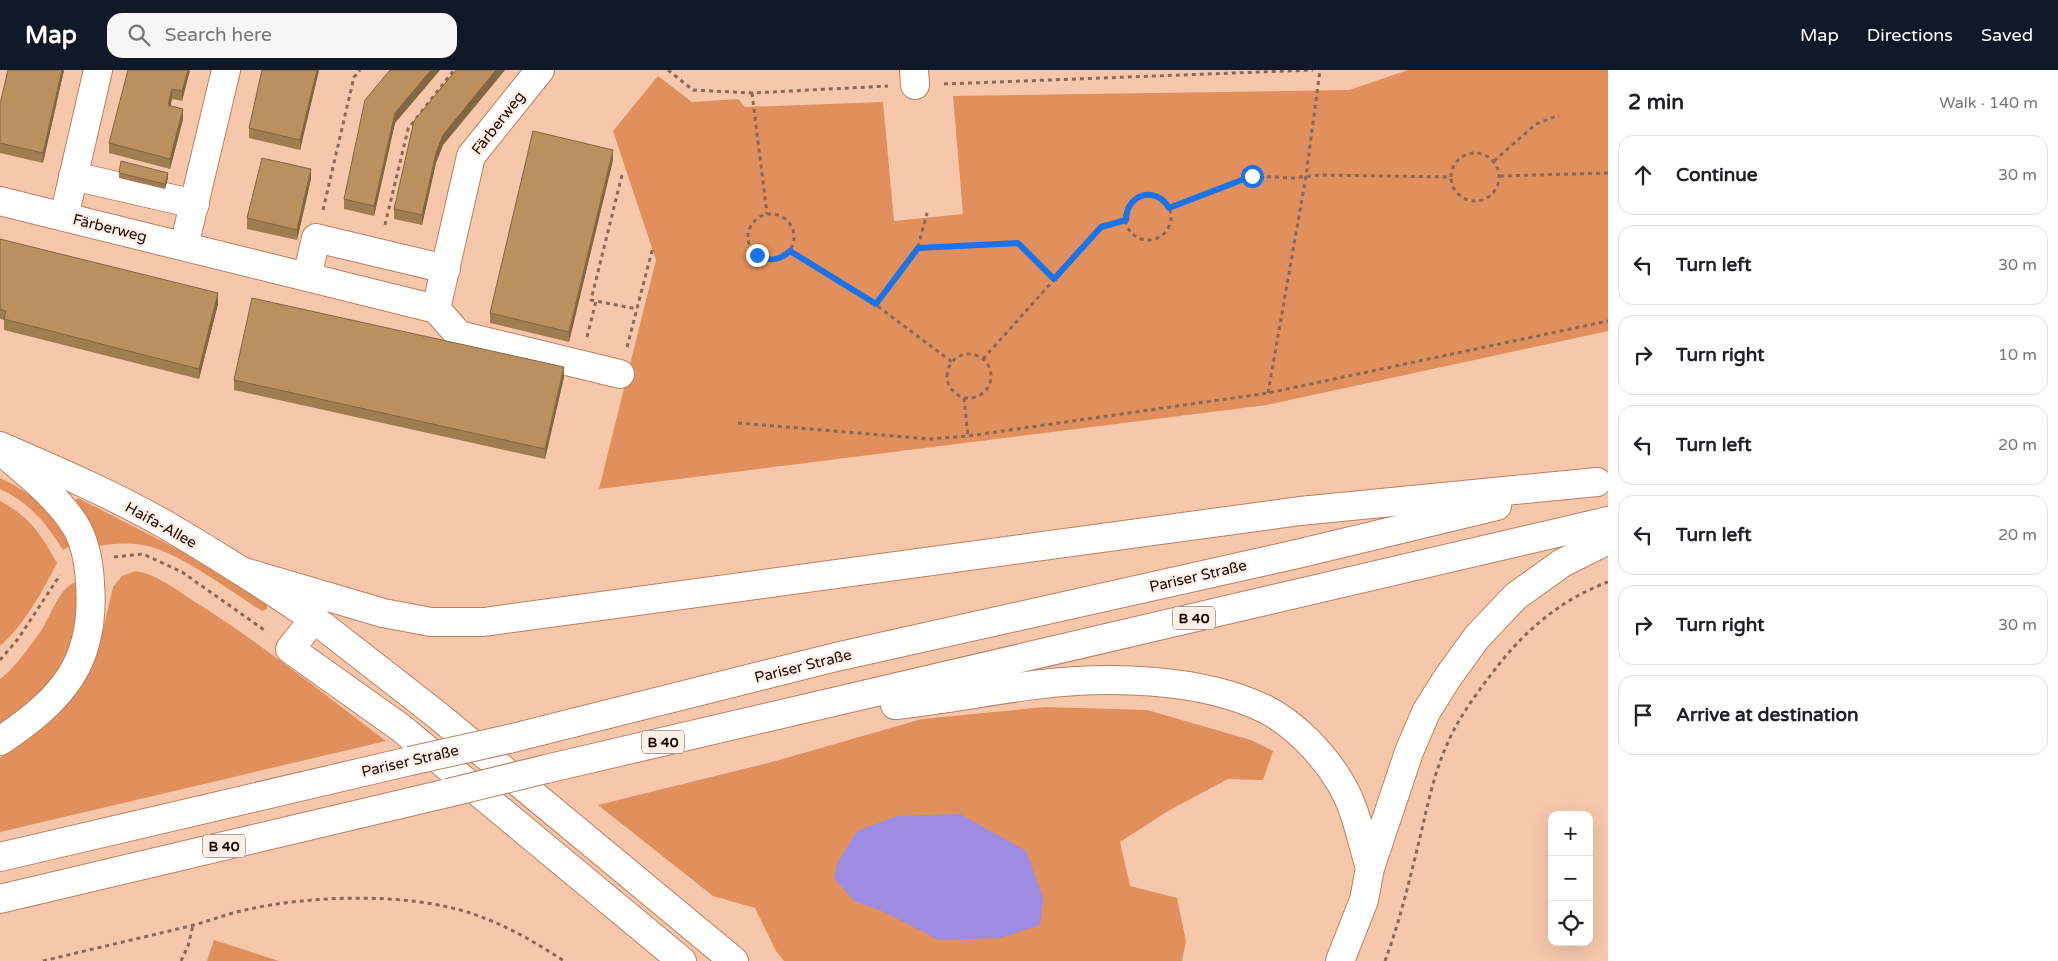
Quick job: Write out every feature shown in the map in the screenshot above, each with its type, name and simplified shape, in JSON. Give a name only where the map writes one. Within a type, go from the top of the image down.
[{"type":"main road","name":"Färberweg","points":[[64,216],[98,70]]},
{"type":"main road","points":[[184,246],[226,70]]},
{"type":"main road","name":"Färberweg","points":[[0,201],[436,308],[471,156],[540,70]]},
{"type":"main road","points":[[73,176],[195,204]]},
{"type":"main road","points":[[306,277],[316,238],[446,269]]},
{"type":"main road","points":[[436,308],[459,335],[620,374]]},
{"type":"main road","name":"Haifa-Allee","points":[[0,446],[64,474],[164,524],[244,572],[314,619],[436,714],[734,961]]},
{"type":"main road","points":[[0,450],[43,488],[67,513],[76,527],[88,559],[90,620],[81,659],[70,678],[52,699],[22,727],[0,741]]},
{"type":"main road","points":[[244,572],[382,613],[431,622],[484,622],[1300,511],[1603,481]]},
{"type":"main road","name":"Pariser Straße","points":[[0,857],[410,760],[510,739],[836,658],[1288,556],[1603,481]]},
{"type":"main road","name":"B 40","points":[[0,899],[546,769],[1608,522]]},
{"type":"main road","points":[[1340,961],[1364,900],[1370,868],[1412,744],[1426,712],[1448,676],[1477,637],[1516,596],[1562,563],[1608,540]]},
{"type":"main road","points":[[314,619],[290,649],[401,728],[682,961]]},
{"type":"main road","points":[[781,715],[902,704],[1036,685],[1094,682],[1150,682],[1226,695],[1265,710],[1293,729],[1317,752],[1340,782],[1353,808],[1370,868]]},
{"type":"path","points":[[316,238],[354,77],[360,70]]},
{"type":"path","points":[[378,252],[408,129],[454,70]]},
{"type":"path","points":[[668,70],[693,90],[752,93],[914,77],[1313,70]]},
{"type":"path","points":[[1268,393],[1306,176],[1320,70]]},
{"type":"path","points":[[752,93],[767,214]]},
{"type":"path","points":[[1494,161],[1536,124],[1559,115]]},
{"type":"path","points":[[1479,152],[1494,161],[1500,176],[1499,184],[1490,196],[1476,201],[1461,197],[1452,185],[1451,177],[1456,161],[1463,156],[1479,152]]},
{"type":"path","points":[[1500,176],[1608,173]]},
{"type":"path","points":[[622,175],[591,300],[637,309]]},
{"type":"path","points":[[1169,208],[1252,176],[1451,177]]},
{"type":"path","points":[[1146,194],[1160,197],[1169,208],[1170,223],[1166,230],[1154,238],[1139,238],[1128,227],[1126,213],[1132,200],[1146,194]]},
{"type":"path","points":[[876,304],[918,248],[927,213]]},
{"type":"path","points":[[767,214],[782,216],[793,228],[794,244],[790,251],[778,259],[770,260],[763,258],[752,249],[749,242],[750,227],[760,217],[767,214]]},
{"type":"path","points":[[983,359],[1101,227],[1126,220]]},
{"type":"path","points":[[918,248],[1018,243],[1054,279]]},
{"type":"path","points":[[620,374],[652,247]]},
{"type":"path","points":[[790,251],[876,304],[952,362]]},
{"type":"path","points":[[587,340],[596,301]]},
{"type":"path","points":[[738,423],[929,439],[968,436],[1268,393],[1608,321]]},
{"type":"path","points":[[963,354],[970,354],[983,359],[991,371],[989,386],[978,397],[964,398],[957,395],[948,383],[947,376],[952,362],[963,354]]},
{"type":"path","points":[[964,398],[968,436]]},
{"type":"path","points":[[0,660],[18,639],[58,578],[70,566],[88,559],[143,554],[182,572],[290,649]]},
{"type":"path","points":[[1385,961],[1399,924],[1432,789],[1444,750],[1462,714],[1513,647],[1539,621],[1563,603],[1608,582]]},
{"type":"path","points":[[43,961],[193,925],[245,910],[291,902],[355,899],[418,901],[473,914],[530,938],[564,961]]},
{"type":"path","points":[[181,961],[188,946],[193,925]]},
{"type":"shaded area","points":[[1408,70],[1608,70],[1608,331],[1267,405],[599,489],[656,260],[613,131],[658,76],[692,102],[738,99],[745,107],[883,102],[894,221],[963,214],[953,96],[1349,90]]},
{"type":"shaded area","points":[[0,478],[23,491],[42,506],[57,523],[72,545],[63,550],[36,514],[20,500],[0,489]]},
{"type":"shaded area","points":[[78,498],[181,551],[267,604],[267,609],[262,611],[194,567],[152,547],[138,544],[98,546],[74,501]]},
{"type":"shaded area","points":[[0,501],[19,513],[34,527],[57,563],[25,618],[0,646]]},
{"type":"shaded area","points":[[135,571],[165,582],[217,616],[266,650],[386,741],[0,832],[0,758],[39,730],[64,702],[89,666],[103,630],[113,587],[122,576]]},
{"type":"shaded area","points":[[81,580],[78,635],[51,686],[0,726],[0,679],[17,663],[41,631],[62,594],[73,583]]},
{"type":"shaded area","points":[[1045,707],[1147,710],[1251,740],[1273,751],[1263,780],[1228,779],[1168,811],[1120,842],[1130,886],[1177,898],[1186,941],[1182,961],[784,961],[776,951],[755,908],[713,896],[598,805],[772,762],[922,719]]},
{"type":"shaded area","points":[[960,814],[1026,851],[1043,898],[1040,925],[1000,938],[939,940],[882,911],[854,901],[834,878],[838,862],[857,831],[898,816]]},
{"type":"shaded area","points":[[214,940],[279,961],[207,961]]},
{"type":"building","points":[[8,70],[62,70],[43,153],[0,143],[0,104]]},
{"type":"building","points":[[128,70],[188,70],[182,91],[172,89],[168,105],[183,109],[170,159],[109,143]]},
{"type":"building","points":[[262,70],[317,70],[300,140],[249,128]]},
{"type":"building","points":[[390,70],[431,70],[395,113],[374,206],[344,199],[365,100]]},
{"type":"building","points":[[456,70],[496,70],[443,135],[436,153],[422,215],[394,209],[414,121]]},
{"type":"building","points":[[533,131],[613,150],[569,332],[490,313]]},
{"type":"building","points":[[262,158],[311,169],[297,230],[247,218]]},
{"type":"building","points":[[121,161],[168,173],[165,184],[119,173]]},
{"type":"building","points":[[0,239],[218,293],[199,369],[4,319],[6,311],[0,309]]},
{"type":"building","points":[[252,298],[564,367],[545,449],[234,380]]},
{"type":"route","points":[[757,255],[770,260],[778,259],[790,251],[876,304],[918,248],[1018,243],[1054,279],[1101,227],[1126,220],[1128,206],[1132,200],[1139,196],[1153,194],[1166,202],[1169,208],[1252,176]]}]
